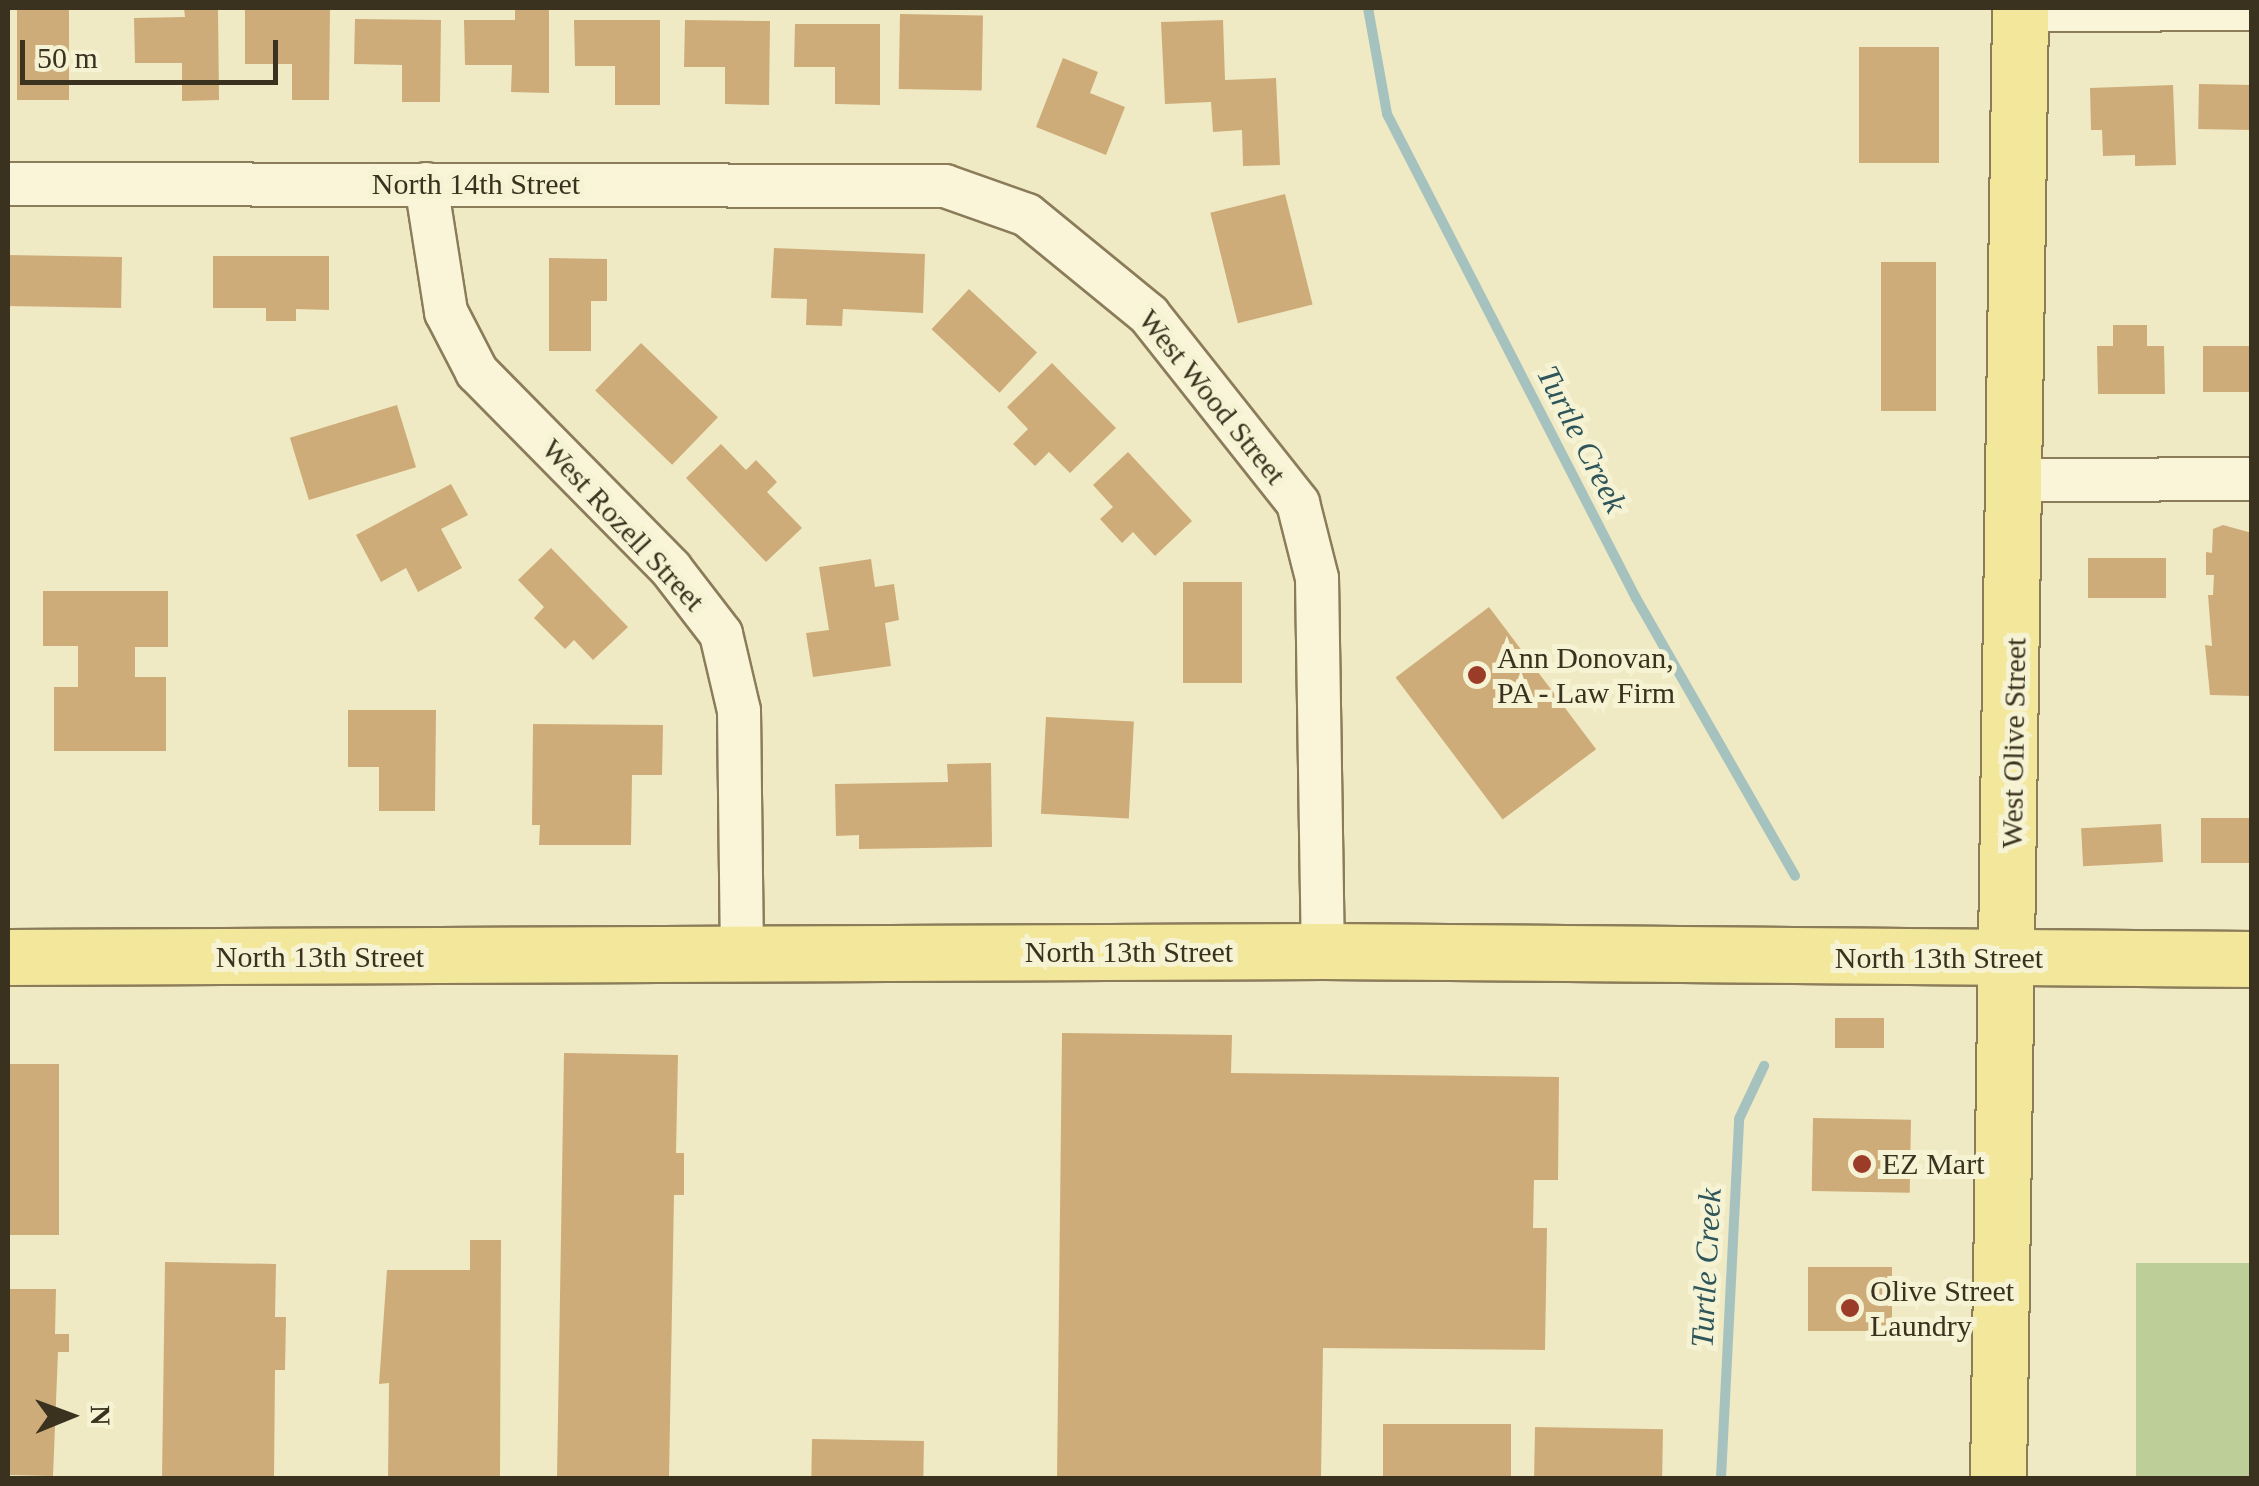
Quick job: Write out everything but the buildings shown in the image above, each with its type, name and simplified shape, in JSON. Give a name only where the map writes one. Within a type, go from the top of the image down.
[{"type":"main road","name":"West Olive Street","points":[[1998,1478],[2011,959],[2020,9]]},
{"type":"main road","name":"North 13th Street","points":[[8,956],[1323,950],[2252,960]]},
{"type":"street","points":[[2020,9],[2252,9]]},
{"type":"street","name":"North 14th Street","points":[[8,184],[945,186]]},
{"type":"street","name":"West Rozell Street","points":[[426,184],[446,312],[477,372],[671,569],[721,634],[738,711],[742,954]]},
{"type":"street","name":"West Wood Street","points":[[945,186],[1028,216],[1149,315],[1298,503],[1317,578],[1323,950]]},
{"type":"street","points":[[2018,480],[2252,479]]},
{"type":"green space","points":[[2136,1263],[2251,1263],[2251,1478],[2136,1478]]},
{"type":"waterway","name":"Turtle Creek","points":[[1368,8],[1387,114],[1636,598],[1795,876]]},
{"type":"waterway","name":"Turtle Creek","points":[[1721,1478],[1739,1119],[1764,1066]]},
{"type":"place","name":"Ann Donovan, PA - Law Firm","points":[[1477,675]]},
{"type":"place","name":"EZ Mart","points":[[1862,1164]]},
{"type":"place","name":"Olive Street Laundry","points":[[1850,1308]]}]
